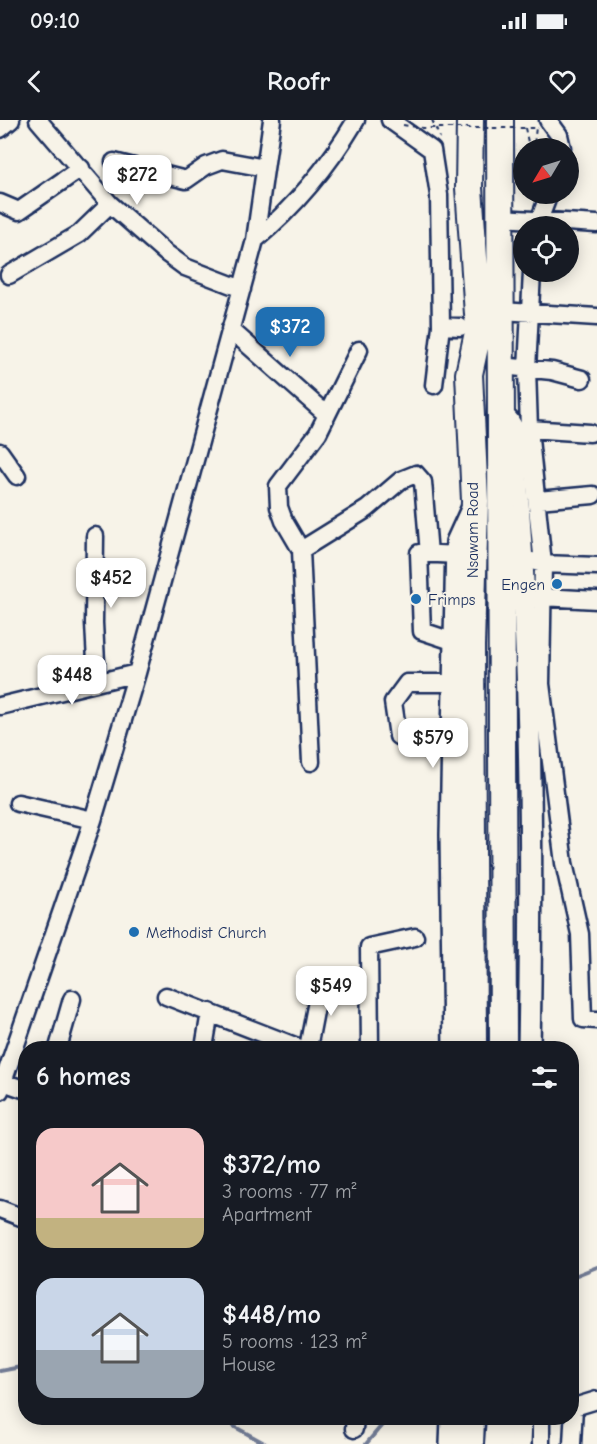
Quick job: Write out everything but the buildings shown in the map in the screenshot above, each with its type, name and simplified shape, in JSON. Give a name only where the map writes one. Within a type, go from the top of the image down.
[{"type":"highway","points":[[457,120],[451,326],[469,374]]},
{"type":"highway","name":"Nsawam Road","points":[[470,120],[469,188],[478,328],[469,374],[475,501],[471,645],[473,1041]]},
{"type":"highway","name":"Nsawam Road","points":[[500,120],[502,409],[523,596],[503,1041]]},
{"type":"highway","points":[[470,1444],[471,1425]]},
{"type":"highway","points":[[498,1444],[499,1425]]},
{"type":"main road","points":[[502,409],[512,428],[534,562],[523,596],[531,796],[529,1041]]},
{"type":"main road","points":[[454,1041],[453,751],[456,555],[457,542],[475,501]]},
{"type":"main road","points":[[451,1444],[452,1425]]},
{"type":"main road","points":[[520,1444],[521,1425]]},
{"type":"street","points":[[0,129],[11,120]]},
{"type":"street","points":[[38,120],[56,127],[81,168],[110,204],[176,261],[242,289]]},
{"type":"street","points":[[23,1041],[137,673],[242,289],[255,240],[272,120]]},
{"type":"street","points":[[255,240],[290,210],[323,172],[356,120]]},
{"type":"street","points":[[397,122],[432,150],[439,195],[451,326],[434,386]]},
{"type":"street","points":[[541,125],[559,135],[560,138]]},
{"type":"street","points":[[114,162],[186,180],[206,166],[222,160],[266,168]]},
{"type":"street","points":[[0,203],[19,210],[81,168]]},
{"type":"street","points":[[9,276],[79,234],[110,204]]},
{"type":"street","points":[[501,218],[513,220]]},
{"type":"street","points":[[579,224],[597,224]]},
{"type":"street","points":[[531,282],[527,369],[529,429],[538,500],[534,562],[597,566]]},
{"type":"street","points":[[501,311],[597,317]]},
{"type":"street","points":[[230,329],[327,415]]},
{"type":"street","points":[[311,762],[302,550],[284,521],[277,498],[278,486],[318,433],[359,350]]},
{"type":"street","points":[[501,366],[552,371],[582,379]]},
{"type":"street","points":[[529,429],[590,433]]},
{"type":"street","points":[[0,452],[16,476]]},
{"type":"street","points":[[302,550],[367,509],[400,480],[416,474],[423,482],[429,554]]},
{"type":"street","points":[[538,500],[592,495]]},
{"type":"street","points":[[95,536],[94,623],[97,682]]},
{"type":"street","points":[[455,642],[422,631],[419,553],[456,555]]},
{"type":"street","points":[[597,600],[523,596],[541,684],[564,863],[580,934],[583,1019],[597,1020]]},
{"type":"street","points":[[0,706],[137,673]]},
{"type":"street","points":[[453,751],[415,746],[398,736],[393,702],[406,683],[454,683]]},
{"type":"street","points":[[18,803],[93,820]]},
{"type":"street","points":[[370,1041],[369,947],[415,937]]},
{"type":"street","points":[[309,1041],[321,980]]},
{"type":"street","points":[[166,996],[282,1041]]},
{"type":"street","points":[[60,1041],[72,999]]},
{"type":"street","points":[[205,1041],[210,1012]]},
{"type":"street","points":[[18,1053],[3,1078],[18,1086]]},
{"type":"street","points":[[0,1209],[18,1216]]},
{"type":"street","points":[[579,1405],[597,1400]]},
{"type":"street","points":[[541,1425],[541,1444]]},
{"type":"street","points":[[572,1444],[573,1425]]},
{"type":"path","points":[[432,120],[441,141],[457,153]]},
{"type":"path","points":[[397,122],[423,128],[525,128],[541,125],[534,145],[529,147],[525,128]]},
{"type":"waterway","points":[[579,1274],[597,1267]]},
{"type":"waterway","points":[[0,1371],[18,1368]]},
{"type":"waterway","points":[[234,1425],[266,1444]]},
{"type":"waterway","points":[[366,1444],[382,1425]]},
{"type":"place","name":"Engen","points":[[557,584]]},
{"type":"place","name":"Frimps","points":[[416,599]]},
{"type":"place","name":"Methodist Church","points":[[134,932]]}]
